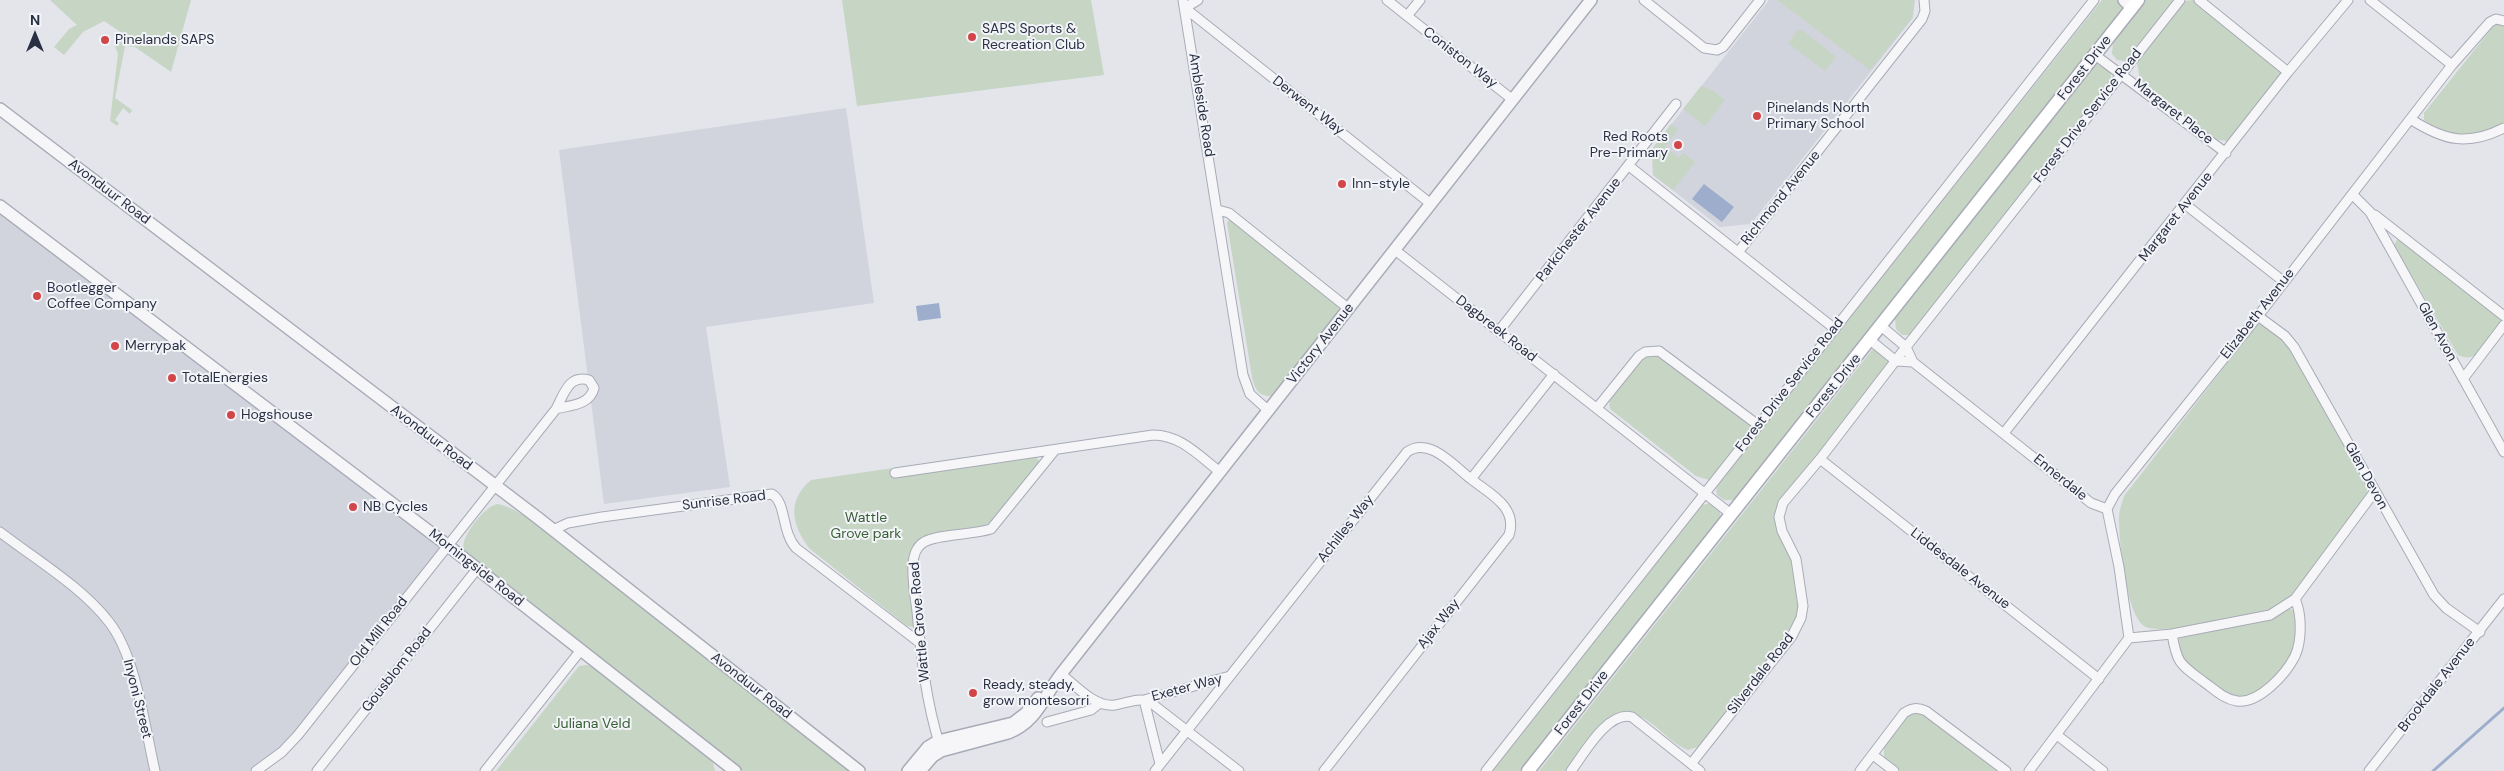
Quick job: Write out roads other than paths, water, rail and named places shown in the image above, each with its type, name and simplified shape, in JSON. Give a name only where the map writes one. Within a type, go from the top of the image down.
[{"type":"main road","name":"Forest Drive","points":[[1528,771],[2095,55],[2132,3]]},
{"type":"street","points":[[1184,4],[1198,0]]},
{"type":"street","name":"Coniston Way","points":[[1387,0],[1513,100]]},
{"type":"street","points":[[1407,16],[1420,0]]},
{"type":"street","name":"Victory Avenue","points":[[908,771],[928,747],[1019,729],[1034,715],[1046,699],[1050,688],[1591,0]]},
{"type":"street","points":[[1644,0],[1704,48],[1710,50],[1723,47],[1760,0]]},
{"type":"street","name":"Richmond Avenue","points":[[1739,251],[1922,20],[1925,11],[1924,0]]},
{"type":"street","name":"Forest Drive Service Road","points":[[1486,771],[2094,0]]},
{"type":"street","name":"Forest Drive Service Road","points":[[1779,518],[1783,503],[1820,459],[2180,0]]},
{"type":"street","points":[[2199,0],[2288,72]]},
{"type":"street","name":"Margaret Avenue","points":[[2004,433],[2288,72],[2348,0]]},
{"type":"street","points":[[2370,0],[2452,65]]},
{"type":"street","name":"Derwent Way","points":[[1184,4],[1431,204]]},
{"type":"street","name":"Ambleside Road","points":[[1184,4],[1246,385],[1250,394],[1269,411]]},
{"type":"street","name":"Elizabeth Avenue","points":[[2107,508],[2115,494],[2258,316],[2283,280],[2412,120],[2452,65],[2490,22],[2496,19],[2504,21]]},
{"type":"street","name":"Margaret Place","points":[[2095,55],[2122,73],[2226,153]]},
{"type":"street","name":"Parkchester Avenue","points":[[1499,331],[1630,166],[1676,104]]},
{"type":"street","name":"Avonduur Road","points":[[0,109],[495,486],[859,771]]},
{"type":"street","points":[[2412,120],[2433,133],[2450,138],[2468,140],[2488,136],[2504,128]]},
{"type":"street","points":[[1630,166],[1835,329]]},
{"type":"street","name":"Glen Avon","points":[[2353,195],[2370,212],[2504,316]]},
{"type":"street","points":[[2186,204],[2283,280]]},
{"type":"street","name":"Morningside Road","points":[[0,206],[447,545],[730,770]]},
{"type":"street","points":[[1218,210],[1228,213],[1349,308]]},
{"type":"street","name":"Glen Avon","points":[[2370,212],[2504,452]]},
{"type":"street","name":"Dagbreek Road","points":[[1395,250],[1731,514]]},
{"type":"street","name":"Glen Devon","points":[[2258,316],[2294,346],[2439,603],[2480,632]]},
{"type":"street","points":[[2463,379],[2504,325]]},
{"type":"street","name":"Ennerdale","points":[[1881,326],[1906,347],[1913,362],[2091,503],[2107,508]]},
{"type":"street","points":[[1870,340],[1896,361],[1913,362]]},
{"type":"street","points":[[1597,408],[1638,356],[1645,352],[1659,351],[1758,425]]},
{"type":"street","points":[[1471,479],[1554,374]]},
{"type":"street","name":"Old Mill Road","points":[[256,771],[282,752],[298,735],[556,409]]},
{"type":"street","points":[[895,472],[1165,435],[1185,445],[1220,472]]},
{"type":"street","name":"Achilles Way","points":[[1158,767],[1407,452],[1413,448],[1427,447],[1471,479]]},
{"type":"street","name":"Wattle Grove Road","points":[[940,746],[930,716],[920,643],[913,565],[915,552],[924,543],[936,539],[976,534],[991,529],[1055,450]]},
{"type":"street","name":"Liddesdale Avenue","points":[[1820,459],[2099,679]]},
{"type":"street","name":"Ajax Way","points":[[1324,771],[1509,535],[1512,525],[1511,516],[1507,508],[1471,479]]},
{"type":"street","points":[[2129,638],[2172,634],[2270,615],[2295,599],[2375,491]]},
{"type":"street","name":"Sunrise Road","points":[[552,530],[568,523],[593,518],[772,494],[781,504],[785,529],[789,540],[796,548],[920,643]]},
{"type":"street","points":[[2029,771],[2129,638],[2119,567],[2107,508]]},
{"type":"street","name":"Silverdale Road","points":[[1691,764],[1792,636],[1801,618],[1803,606],[1800,574],[1779,518]]},
{"type":"street","name":"Inyoni Street","points":[[0,532],[91,602],[110,622],[122,643],[131,666],[154,771]]},
{"type":"street","name":"Gousblom Road","points":[[317,771],[477,569]]},
{"type":"street","points":[[2172,634],[2176,655],[2181,664],[2226,698],[2239,702],[2254,699],[2266,693],[2294,656],[2298,643],[2299,614],[2295,599]]},
{"type":"street","name":"Brookdale Avenue","points":[[2369,771],[2504,599]]},
{"type":"street","points":[[485,771],[581,650]]},
{"type":"street","points":[[1047,722],[1091,710],[1100,703],[1061,674]]},
{"type":"street","name":"Exeter Way","points":[[1100,703],[1115,705],[1144,700],[1230,676]]},
{"type":"street","points":[[1144,700],[1154,704],[1239,771]]},
{"type":"street","points":[[1144,700],[1158,767]]},
{"type":"street","points":[[1860,771],[1904,713],[1911,708],[1919,708],[1926,711],[2006,771]]},
{"type":"street","points":[[1571,771],[1610,722],[1625,715],[1632,717],[1700,771]]},
{"type":"street","points":[[2057,735],[2104,771]]},
{"type":"street","name":"Victory Avenue","points":[[920,771],[940,746]]},
{"type":"street","points":[[1873,755],[1894,771]]},
{"type":"water","points":[[1704,184],[1734,207],[1722,222],[1692,199]]},
{"type":"water","points":[[939,303],[941,318],[918,321],[916,306]]},
{"type":"waterway","points":[[2433,771],[2504,708]]},
{"type":"place","name":"SAPS Sports & Recreation Club","points":[[972,37]]},
{"type":"place","name":"Pinelands SAPS","points":[[105,40]]},
{"type":"place","name":"Pinelands North Primary School","points":[[1757,116]]},
{"type":"place","name":"Red Roots Pre-Primary","points":[[1678,145]]},
{"type":"place","name":"Inn-style","points":[[1342,184]]},
{"type":"place","name":"Bootlegger Coffee Company","points":[[37,296]]},
{"type":"place","name":"Merrypak","points":[[115,346]]},
{"type":"place","name":"TotalEnergies","points":[[172,378]]},
{"type":"place","name":"Hogshouse","points":[[231,415]]},
{"type":"place","name":"NB Cycles","points":[[353,507]]},
{"type":"place","name":"Ready, steady, grow montesorri","points":[[973,693]]},
{"type":"park label","name":"Wattle Grove park","points":[[866,526]]},
{"type":"park label","name":"Juliana Veld","points":[[592,724]]}]
